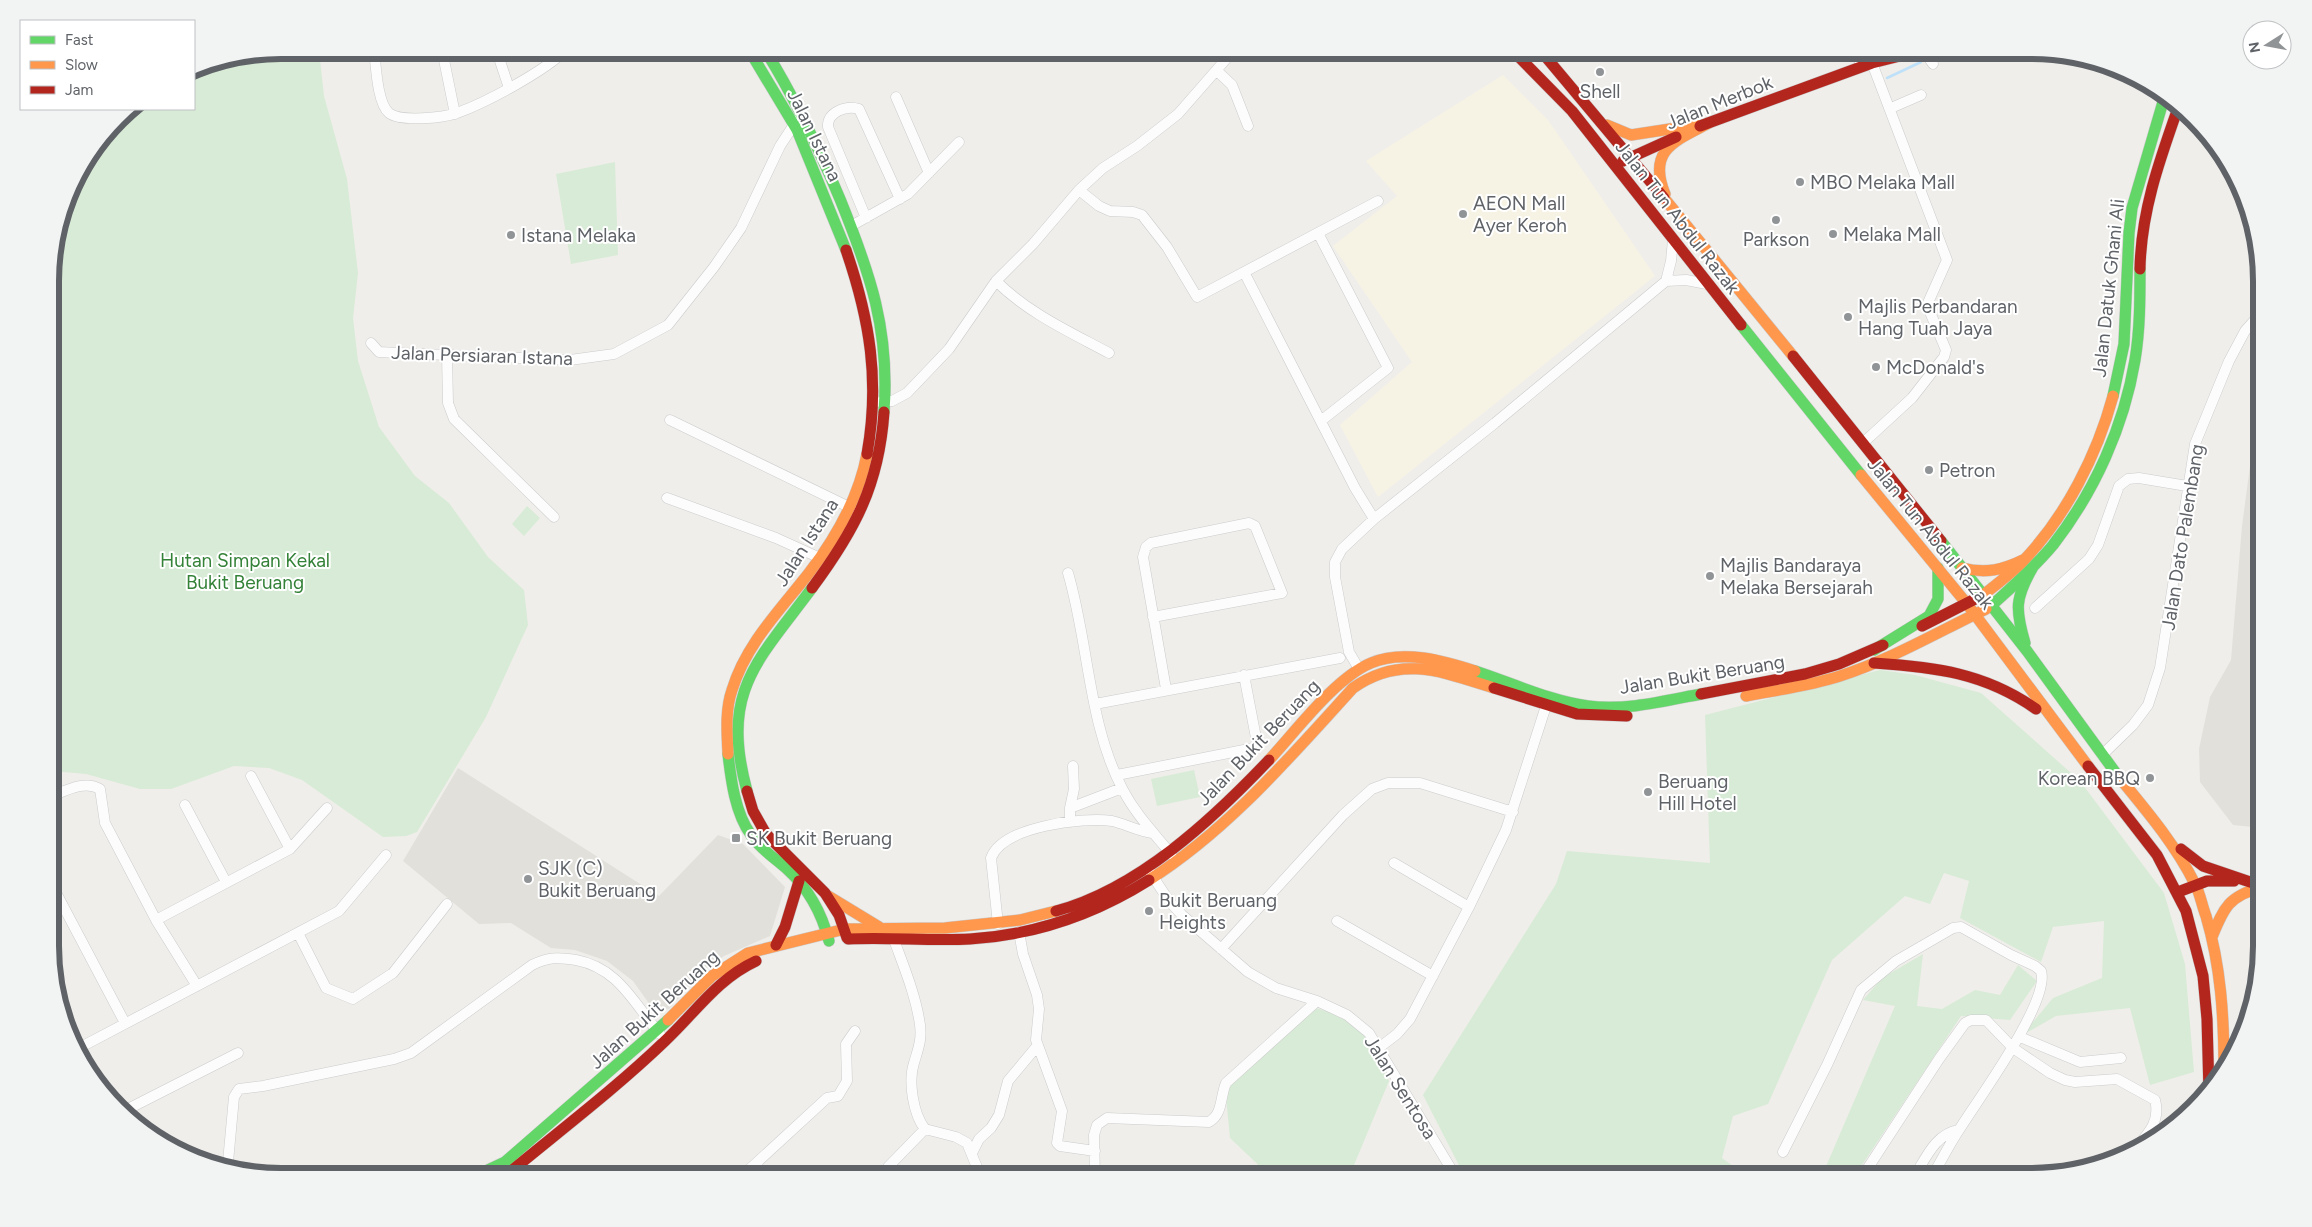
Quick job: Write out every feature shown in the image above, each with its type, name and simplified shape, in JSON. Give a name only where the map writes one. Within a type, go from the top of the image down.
[{"type":"main road","name":"Jalan Istana","points":[[755,59],[794,123],[838,225],[862,295],[872,345],[880,402],[867,459],[851,508],[820,558],[756,640],[739,667],[729,696],[727,714],[728,750],[733,785],[748,831],[759,844],[799,881],[812,900],[829,937]]},
{"type":"main road","name":"Jalan Istana","points":[[771,59],[804,115],[851,226],[874,292],[884,360],[876,465],[866,502],[849,534],[822,575],[767,645],[751,669],[741,695],[739,713],[740,749],[745,782],[754,811],[764,832],[806,871],[828,896],[846,934]]},
{"type":"main road","name":"Jalan Tun Abdul Razak","points":[[1521,59],[1572,111],[1708,284],[1976,615],[2054,723],[2157,855],[2178,892],[2193,930],[2203,976],[2207,1019],[2209,1079]]},
{"type":"main road","name":"Jalan Tun Abdul Razak","points":[[1548,59],[1631,157],[1864,443],[2028,651],[2102,755],[2167,837],[2196,885],[2212,937],[2222,1002],[2224,1058]]},
{"type":"main road","name":"Jalan Merbok","points":[[1616,165],[1709,123],[1881,59]]},
{"type":"main road","name":"Jalan Datuk Ghani Ali","points":[[1967,604],[2029,563],[2081,480],[2113,397],[2123,354],[2127,309],[2127,239],[2132,206],[2163,102]]},
{"type":"main road","name":"Jalan Datuk Ghani Ali","points":[[1976,615],[1991,606],[2074,515],[2088,492],[2106,454],[2125,403],[2135,360],[2146,205],[2176,113]]},
{"type":"main road","points":[[1602,122],[1630,135],[1640,135],[1709,123]]},
{"type":"main road","points":[[1675,212],[1659,177],[1658,166],[1661,155],[1666,148],[1709,123]]},
{"type":"main road","points":[[1962,568],[1979,573],[1992,573],[2029,563]]},
{"type":"main road","points":[[2028,651],[2018,622],[2016,599],[2029,563]]},
{"type":"main road","points":[[1874,650],[1929,616],[1935,609],[1940,591],[1938,568]]},
{"type":"main road","name":"Jalan Bukit Beruang","points":[[1173,856],[1234,797],[1341,682],[1360,669],[1383,659],[1423,657],[1446,661],[1558,699],[1588,706],[1622,707],[1651,704],[1806,674],[1874,650],[1967,604]]},
{"type":"main road","name":"Jalan Bukit Beruang","points":[[846,934],[963,939],[1019,932],[1076,918],[1117,901],[1257,793],[1353,688],[1372,676],[1397,668],[1419,667],[1439,671],[1546,706],[1577,714],[1602,717],[1654,714],[1814,684],[1874,663],[1976,615]]},
{"type":"main road","points":[[1874,663],[1918,665],[1990,681],[2020,695],[2054,723]]},
{"type":"main road","points":[[2167,837],[2203,866],[2253,883]]},
{"type":"main road","name":"Jalan Bukit Beruang","points":[[492,1168],[504,1162],[657,1032],[712,976],[748,953],[776,945],[846,934],[879,926],[945,928],[998,924],[1070,907],[1151,873]]},
{"type":"main road","points":[[2178,892],[2217,880],[2253,884]]},
{"type":"main road","points":[[776,945],[785,927],[799,881]]},
{"type":"main road","points":[[2212,937],[2225,908],[2234,896],[2241,891],[2253,887]]},
{"type":"main road","points":[[828,896],[879,926]]},
{"type":"main road","name":"Jalan Bukit Beruang","points":[[518,1168],[665,1041],[735,972],[753,962],[829,937]]},
{"type":"street","points":[[375,59],[382,102],[390,113],[409,119],[455,114],[510,88],[553,59]]},
{"type":"street","points":[[444,59],[455,114]]},
{"type":"street","points":[[500,59],[510,88]]},
{"type":"street","points":[[880,402],[907,394],[949,349],[996,281],[1034,244],[1078,190],[1103,168],[1137,146],[1178,114],[1227,59]]},
{"type":"street","points":[[1862,59],[1868,64],[1891,108],[1948,260],[1927,305],[1946,350],[1944,357],[1912,398],[1864,443]]},
{"type":"street","points":[[1930,59],[1932,64]]},
{"type":"street","points":[[1218,71],[1232,85],[1248,126]]},
{"type":"street","points":[[1891,108],[1921,95]]},
{"type":"street","points":[[896,97],[929,173]]},
{"type":"street","points":[[866,218],[828,127],[828,119],[840,110],[858,109],[900,199]]},
{"type":"street","name":"Jalan Persiaran Istana","points":[[371,342],[379,352],[570,360],[614,354],[668,324],[714,267],[741,228],[780,146],[794,123],[804,115]]},
{"type":"street","points":[[851,226],[908,194],[960,142]]},
{"type":"street","points":[[1078,190],[1099,206],[1110,211],[1133,212],[1142,215],[1168,247],[1195,296],[1378,201]]},
{"type":"street","points":[[1318,233],[1388,368],[1322,420]]},
{"type":"street","points":[[1360,669],[1349,652],[1335,577],[1335,562],[1342,549],[1374,519],[1666,281],[1671,261],[1673,240]]},
{"type":"street","points":[[1244,272],[1322,420],[1355,488],[1374,519]]},
{"type":"street","points":[[1666,281],[1686,280],[1708,284]]},
{"type":"street","points":[[996,281],[1012,298],[1109,353]]},
{"type":"street","name":"Jalan Dato Palembang","points":[[2102,755],[2134,725],[2148,706],[2160,668],[2195,444],[2212,400],[2246,331],[2253,322]]},
{"type":"street","points":[[447,355],[448,403],[454,419],[554,517]]},
{"type":"street","points":[[670,420],[851,508]]},
{"type":"street","points":[[2035,608],[2088,559],[2098,545],[2119,486],[2128,479],[2139,478],[2187,486]]},
{"type":"street","points":[[667,498],[776,538],[820,558]]},
{"type":"street","points":[[1153,617],[1282,593],[1258,530],[1249,523],[1151,543],[1146,546],[1143,557],[1153,617],[1166,689]]},
{"type":"street","points":[[1068,573],[1078,607],[1104,744],[1122,788],[1136,813],[1152,834],[1173,856]]},
{"type":"street","points":[[1096,704],[1166,689],[1340,658]]},
{"type":"street","points":[[1117,775],[1254,748],[1257,743],[1244,675]]},
{"type":"street","points":[[1380,1047],[1404,1027],[1498,850],[1513,812],[1546,706]]},
{"type":"street","points":[[1070,822],[1070,808],[1074,789],[1073,766]]},
{"type":"street","points":[[251,776],[290,849]]},
{"type":"street","points":[[1221,949],[1343,815],[1372,789],[1388,783],[1420,783],[1513,812]]},
{"type":"street","points":[[59,794],[84,785],[94,785],[100,789],[105,822],[156,920],[197,986]]},
{"type":"street","points":[[1070,808],[1122,788]]},
{"type":"street","points":[[185,805],[226,882]]},
{"type":"street","points":[[156,920],[290,849],[328,808]]},
{"type":"street","points":[[998,924],[991,858],[993,854],[1019,835],[1080,820],[1113,821],[1152,834]]},
{"type":"street","points":[[83,1046],[339,911],[386,855]]},
{"type":"street","points":[[1394,863],[1469,906]]},
{"type":"street","name":"Jalan Sentosa","points":[[1151,873],[1176,908],[1221,949],[1262,982],[1318,1001],[1360,1023],[1380,1047],[1451,1168]]},
{"type":"street","points":[[59,898],[125,1023]]},
{"type":"street","points":[[298,933],[326,988],[353,999],[393,974],[447,904]]},
{"type":"street","points":[[1337,921],[1432,976]]},
{"type":"street","points":[[1782,1152],[1827,1065],[1860,990],[1888,966],[1953,928],[1968,930],[2011,955],[2035,966],[2041,971],[2042,983],[2020,1036],[1958,1130],[1937,1168]]},
{"type":"street","points":[[1019,932],[1023,954],[1037,994],[1038,1046],[1062,1111],[1057,1143],[1060,1146],[1095,1151]]},
{"type":"street","points":[[893,937],[920,1024],[920,1046],[914,1062],[912,1082],[919,1120],[925,1129],[956,1136],[967,1143],[978,1168]]},
{"type":"street","points":[[228,1162],[234,1097],[240,1089],[263,1086],[411,1053],[532,965],[549,958],[557,956],[587,962],[608,971],[665,1041]]},
{"type":"street","points":[[1096,1168],[1094,1135],[1097,1125],[1107,1118],[1209,1122],[1217,1118],[1226,1083],[1318,1001]]},
{"type":"street","points":[[1868,1168],[1939,1059],[1965,1023],[1976,1019],[1986,1020],[2013,1048],[2050,1074],[2075,1082],[2116,1079],[2155,1100],[2157,1108],[2153,1127],[2145,1137]]},
{"type":"street","points":[[751,1168],[827,1098],[838,1096],[848,1081],[846,1044],[855,1031]]},
{"type":"street","points":[[2020,1036],[2080,1062],[2121,1058]]},
{"type":"street","points":[[972,1153],[979,1139],[991,1128],[999,1115],[1008,1081],[1038,1046]]},
{"type":"street","points":[[129,1108],[238,1053]]},
{"type":"street","points":[[887,1168],[925,1129]]},
{"type":"street","points":[[1919,1168],[1939,1139],[1945,1134],[1958,1130]]},
{"type":"shaded area","points":[[1503,75],[1548,120],[1655,276],[1378,497],[1340,425],[1412,362],[1333,246],[1397,196],[1366,161]]},
{"type":"shaded area","points":[[2253,444],[2253,827],[2233,825],[2200,782],[2199,749],[2210,697],[2231,660],[2242,526]]},
{"type":"shaded area","name":"SJK (C) Bukit Beruang","points":[[458,768],[659,896],[718,835],[743,844],[785,887],[770,936],[724,956],[700,973],[669,1009],[653,1009],[633,981],[607,961],[575,950],[551,948],[511,923],[479,924],[403,861]]},
{"type":"green space","name":"Hutan Simpan Kekal Bukit Beruang","points":[[266,59],[320,59],[324,96],[347,179],[358,273],[353,318],[358,361],[379,427],[415,476],[449,503],[488,557],[524,590],[528,625],[486,717],[417,832],[406,836],[383,837],[302,780],[269,768],[234,766],[171,789],[140,789],[86,774],[59,772],[59,266],[66,223],[76,196],[96,157],[114,134],[139,110],[195,110],[195,76],[223,66]]},
{"type":"green space","points":[[615,162],[618,255],[571,264],[556,174]]},
{"type":"green space","points":[[527,506],[540,518],[524,536],[512,524]]},
{"type":"green space","points":[[1880,670],[1915,675],[1981,693],[2080,781],[2164,893],[2185,964],[2194,1072],[2150,1085],[2130,1008],[2056,1016],[2028,1032],[2028,1028],[2053,998],[2102,978],[2104,921],[2053,927],[2041,962],[1960,918],[1969,881],[1944,873],[1930,904],[1905,896],[1832,960],[1768,1104],[1733,1116],[1722,1158],[1736,1168],[1460,1168],[1423,1095],[1556,884],[1567,851],[1710,863],[1705,715]]},
{"type":"green space","points":[[1194,770],[1200,797],[1157,806],[1151,779]]},
{"type":"green space","points":[[1923,954],[1917,1006],[1942,1009],[1975,990],[2000,995],[2018,965],[2037,981],[2010,1020],[1961,1016],[1860,1168],[1825,1168],[1895,1006],[1863,1000],[1882,978]]},
{"type":"green space","points":[[1316,1008],[1346,1017],[1364,1035],[1389,1081],[1353,1168],[1262,1168],[1230,1138],[1226,1097],[1228,1087]]},
{"type":"waterway","points":[[1887,78],[1921,62]]},
{"type":"traffic: fast","points":[[754,59],[797,130],[846,250]]},
{"type":"traffic: fast","points":[[770,59],[815,142],[840,199],[869,277],[881,328],[885,382],[884,412]]},
{"type":"traffic: fast","points":[[2113,396],[2124,344],[2129,233],[2132,208],[2163,102]]},
{"type":"traffic: fast","points":[[1991,606],[2031,569],[2053,545],[2082,503],[2106,457],[2130,385],[2137,349],[2140,269]]},
{"type":"traffic: fast","points":[[1741,325],[1861,475]]},
{"type":"traffic: fast","points":[[1941,541],[2027,651],[2118,776]]},
{"type":"traffic: fast","points":[[2025,643],[2018,604],[2023,587],[2033,567]]},
{"type":"traffic: fast","points":[[1874,650],[1929,616],[1938,599],[1938,568]]},
{"type":"traffic: fast","points":[[747,791],[740,757],[738,728],[741,702],[760,658],[812,588]]},
{"type":"traffic: fast","points":[[1475,671],[1545,696],[1588,706],[1631,706],[1701,694]]},
{"type":"traffic: fast","points":[[728,754],[737,807],[741,817],[759,845],[795,876],[808,893],[818,911],[829,941]]},
{"type":"traffic: fast","points":[[492,1168],[505,1162],[668,1020]]},
{"type":"traffic: slow","points":[[1665,194],[1660,179],[1662,157],[1675,142],[1709,123]]},
{"type":"traffic: slow","points":[[1607,125],[1631,135],[1696,125]]},
{"type":"traffic: slow","points":[[1664,198],[1793,356]]},
{"type":"traffic: slow","points":[[1983,595],[2024,560],[2053,524],[2078,484],[2089,462],[2113,396]]},
{"type":"traffic: slow","points":[[728,754],[728,705],[738,673],[765,628],[809,573],[837,532],[852,502],[867,454]]},
{"type":"traffic: slow","points":[[1861,475],[1967,604],[2088,766]]},
{"type":"traffic: slow","points":[[1962,568],[1987,571],[2009,566],[2025,559]]},
{"type":"traffic: slow","points":[[1746,696],[1793,688],[1840,676],[1896,654],[1986,609]]},
{"type":"traffic: slow","points":[[1269,760],[1330,693],[1357,670],[1371,663],[1383,659],[1410,657],[1437,660],[1475,671]]},
{"type":"traffic: slow","points":[[1149,880],[1178,860],[1232,815],[1282,765],[1353,688],[1388,671],[1405,669],[1440,672],[1494,688]]},
{"type":"traffic: slow","points":[[2118,776],[2169,841],[2187,869],[2198,891],[2211,935],[2218,973],[2224,1058]]},
{"type":"traffic: slow","points":[[2212,937],[2224,910],[2229,904],[2242,894],[2253,890]]},
{"type":"traffic: slow","points":[[828,896],[879,927]]},
{"type":"traffic: slow","points":[[668,1020],[712,976],[748,953],[845,929],[945,928],[1020,920],[1056,911]]},
{"type":"traffic: jam","points":[[1521,59],[1572,111],[1741,325]]},
{"type":"traffic: jam","points":[[1548,59],[1664,198]]},
{"type":"traffic: jam","points":[[1700,126],[1872,63],[1888,59]]},
{"type":"traffic: jam","points":[[2140,269],[2141,248],[2148,206],[2176,113]]},
{"type":"traffic: jam","points":[[1623,161],[1676,137]]},
{"type":"traffic: jam","points":[[846,250],[867,326],[870,351],[873,401],[867,454]]},
{"type":"traffic: jam","points":[[1793,356],[1941,541]]},
{"type":"traffic: jam","points":[[812,588],[841,546],[862,506],[877,462],[884,412]]},
{"type":"traffic: jam","points":[[1922,626],[1977,598]]},
{"type":"traffic: jam","points":[[1701,694],[1805,674],[1839,664],[1883,645]]},
{"type":"traffic: jam","points":[[1874,663],[1918,667],[1959,674],[1998,687],[2036,709]]},
{"type":"traffic: jam","points":[[1494,688],[1577,714],[1627,716]]},
{"type":"traffic: jam","points":[[1056,911],[1086,901],[1116,887],[1172,850],[1223,806],[1269,760]]},
{"type":"traffic: jam","points":[[2088,766],[2157,855],[2186,911],[2203,976],[2207,1019],[2209,1079]]},
{"type":"traffic: jam","points":[[747,791],[753,811],[766,834],[825,893],[839,915],[847,938]]},
{"type":"traffic: jam","points":[[2181,849],[2203,866],[2253,883]]},
{"type":"traffic: jam","points":[[848,939],[970,939],[1017,933],[1041,928],[1086,913],[1149,880]]},
{"type":"traffic: jam","points":[[776,945],[785,927],[799,881]]},
{"type":"traffic: jam","points":[[2178,892],[2207,881],[2234,881]]},
{"type":"traffic: jam","points":[[515,1168],[608,1092],[665,1041],[718,987],[742,968],[756,961]]},
{"type":"place","name":"Shell","points":[[1600,72]]},
{"type":"place","name":"MBO Melaka Mall","points":[[1800,182]]},
{"type":"place","name":"AEON Mall Ayer Keroh","points":[[1463,214]]},
{"type":"place","name":"Parkson","points":[[1776,220]]},
{"type":"place","name":"Melaka Mall","points":[[1833,234]]},
{"type":"place","name":"Istana Melaka","points":[[511,235]]},
{"type":"place","name":"Majlis Perbandaran Hang Tuah Jaya","points":[[1848,317]]},
{"type":"place","name":"McDonald's","points":[[1876,367]]},
{"type":"place","name":"Petron","points":[[1929,470]]},
{"type":"place","name":"Majlis Bandaraya Melaka Bersejarah","points":[[1710,576]]},
{"type":"place","name":"Korean BBQ","points":[[2150,778]]},
{"type":"place","name":"Beruang Hill Hotel","points":[[1648,792]]},
{"type":"place","name":"SK Bukit Beruang","points":[[736,838]]},
{"type":"place","name":"SJK (C) Bukit Beruang","points":[[528,879]]},
{"type":"place","name":"Bukit Beruang Heights","points":[[1149,911]]}]
